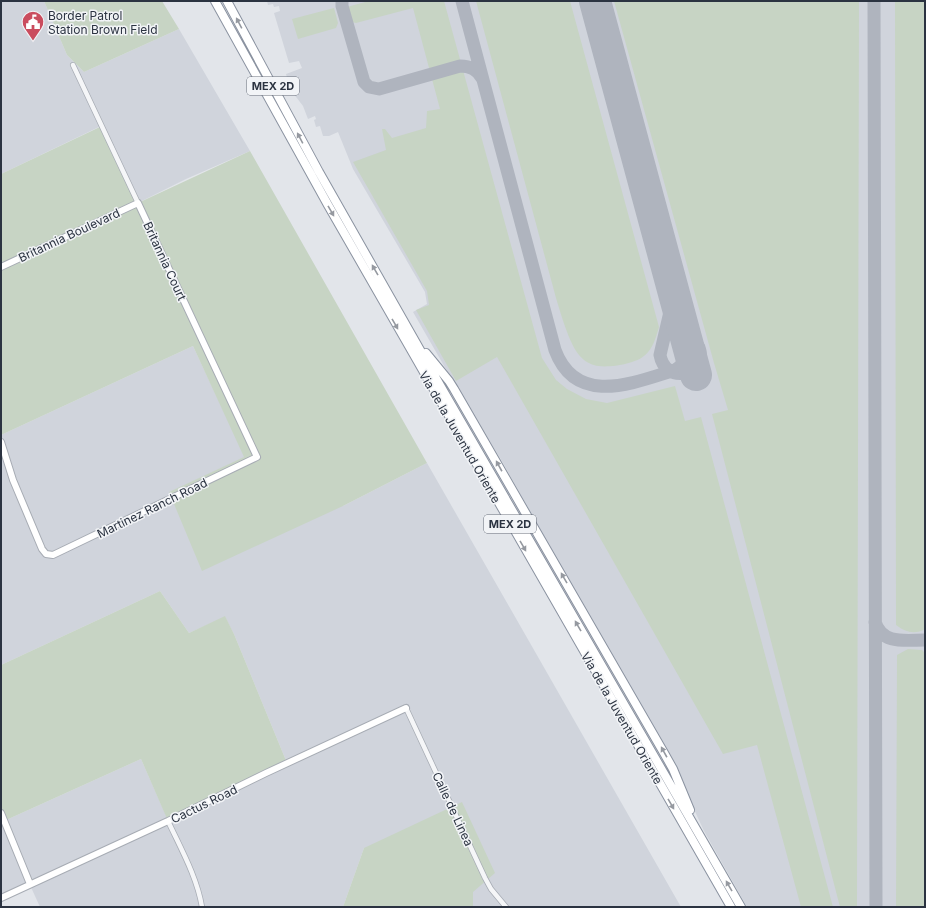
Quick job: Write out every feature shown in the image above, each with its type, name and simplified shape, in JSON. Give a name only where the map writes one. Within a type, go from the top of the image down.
[{"type":"highway","name":"Via de la Juventud Oriente","points":[[215,1],[414,339],[741,907]]},
{"type":"highway","name":"Via de la Juventud Oriente","points":[[227,1],[316,174],[426,378],[731,907]]},
{"type":"street","name":"Britannia Court","points":[[73,66],[257,457]]},
{"type":"street","name":"Britannia Boulevard","points":[[1,267],[138,203]]},
{"type":"street","name":"Martinez Ranch Road","points":[[1,442],[16,487],[42,549],[46,554],[53,555],[257,457]]},
{"type":"street","name":"Cactus Road","points":[[1,898],[168,821],[266,773],[406,708]]},
{"type":"street","name":"Calle de Linea","points":[[406,708],[484,878],[490,889],[506,907]]},
{"type":"street","points":[[1,814],[30,884]]},
{"type":"street","points":[[168,821],[196,881],[202,907]]},
{"type":"shaded area","points":[[1,1],[44,1],[67,55],[84,72],[179,29],[250,151],[186,179],[138,203],[101,126],[1,174]]},
{"type":"shaded area","points":[[267,1],[925,1],[925,907],[747,907],[704,831],[680,779],[503,463],[413,312],[427,304],[425,292],[353,169],[338,132],[329,136],[323,136],[320,126],[316,127],[314,120],[316,119],[315,116],[308,119],[303,106],[290,89],[286,74],[302,68],[299,61],[289,63],[274,13],[280,11],[279,6],[274,7],[273,4],[268,5]]},
{"type":"shaded area","points":[[193,346],[245,457],[170,492],[343,506],[427,463],[681,907],[473,907],[473,892],[364,848],[343,907],[40,907],[30,885],[1,896],[1,813],[4,821],[141,759],[168,820],[287,763],[234,634],[225,617],[189,633],[160,591],[1,665],[1,435]]},
{"type":"green space","points":[[44,1],[162,1],[179,29],[84,72],[67,55]]},
{"type":"green space","points":[[369,1],[444,1],[542,358],[556,380],[567,389],[586,399],[607,403],[675,386],[685,421],[701,417],[833,907],[801,907],[757,745],[723,754],[497,357],[456,381],[416,310],[429,305],[427,291],[353,162],[386,150],[382,129],[385,129],[392,138],[426,128],[427,111],[440,109],[413,8],[356,23],[352,22],[347,7]]},
{"type":"green space","points":[[476,1],[570,1],[659,327],[652,346],[640,359],[612,366],[599,366],[584,360],[575,350],[556,298]]},
{"type":"green space","points":[[614,1],[859,1],[857,907],[840,907],[712,414],[728,410]]},
{"type":"green space","points":[[895,1],[925,1],[925,629],[918,632],[906,631],[896,625]]},
{"type":"green space","points":[[334,8],[338,23],[336,28],[298,39],[292,19]]},
{"type":"green space","points":[[102,126],[138,203],[250,151],[427,463],[343,506],[202,571],[169,492],[244,457],[193,346],[1,435],[1,174]]},
{"type":"green space","points":[[160,591],[189,633],[225,616],[234,634],[287,763],[168,821],[141,759],[4,821],[1,813],[1,665]]},
{"type":"green space","points":[[908,649],[922,650],[925,653],[925,907],[896,907],[897,655]]},
{"type":"green space","points":[[462,802],[495,873],[473,892],[473,907],[343,907],[364,848]]},
{"type":"taxiway","points":[[342,1],[342,6],[364,82],[369,87],[379,89],[460,66],[473,69],[478,72],[482,78]]},
{"type":"taxiway","points":[[462,1],[555,350],[564,368],[577,379],[591,385],[607,386],[624,384],[675,370],[685,360],[688,346]]},
{"type":"taxiway","points":[[874,1],[876,907]]},
{"type":"taxiway","points":[[672,287],[673,299],[660,355],[663,364],[669,370],[676,373],[690,371],[700,360],[699,348],[685,332],[682,323]]},
{"type":"taxiway","points":[[875,622],[883,635],[889,638],[896,640],[925,640]]},
{"type":"runway","points":[[595,1],[696,375]]},
{"type":"place","name":"Border Patrol Station Brown Field","points":[[33,42]]}]
